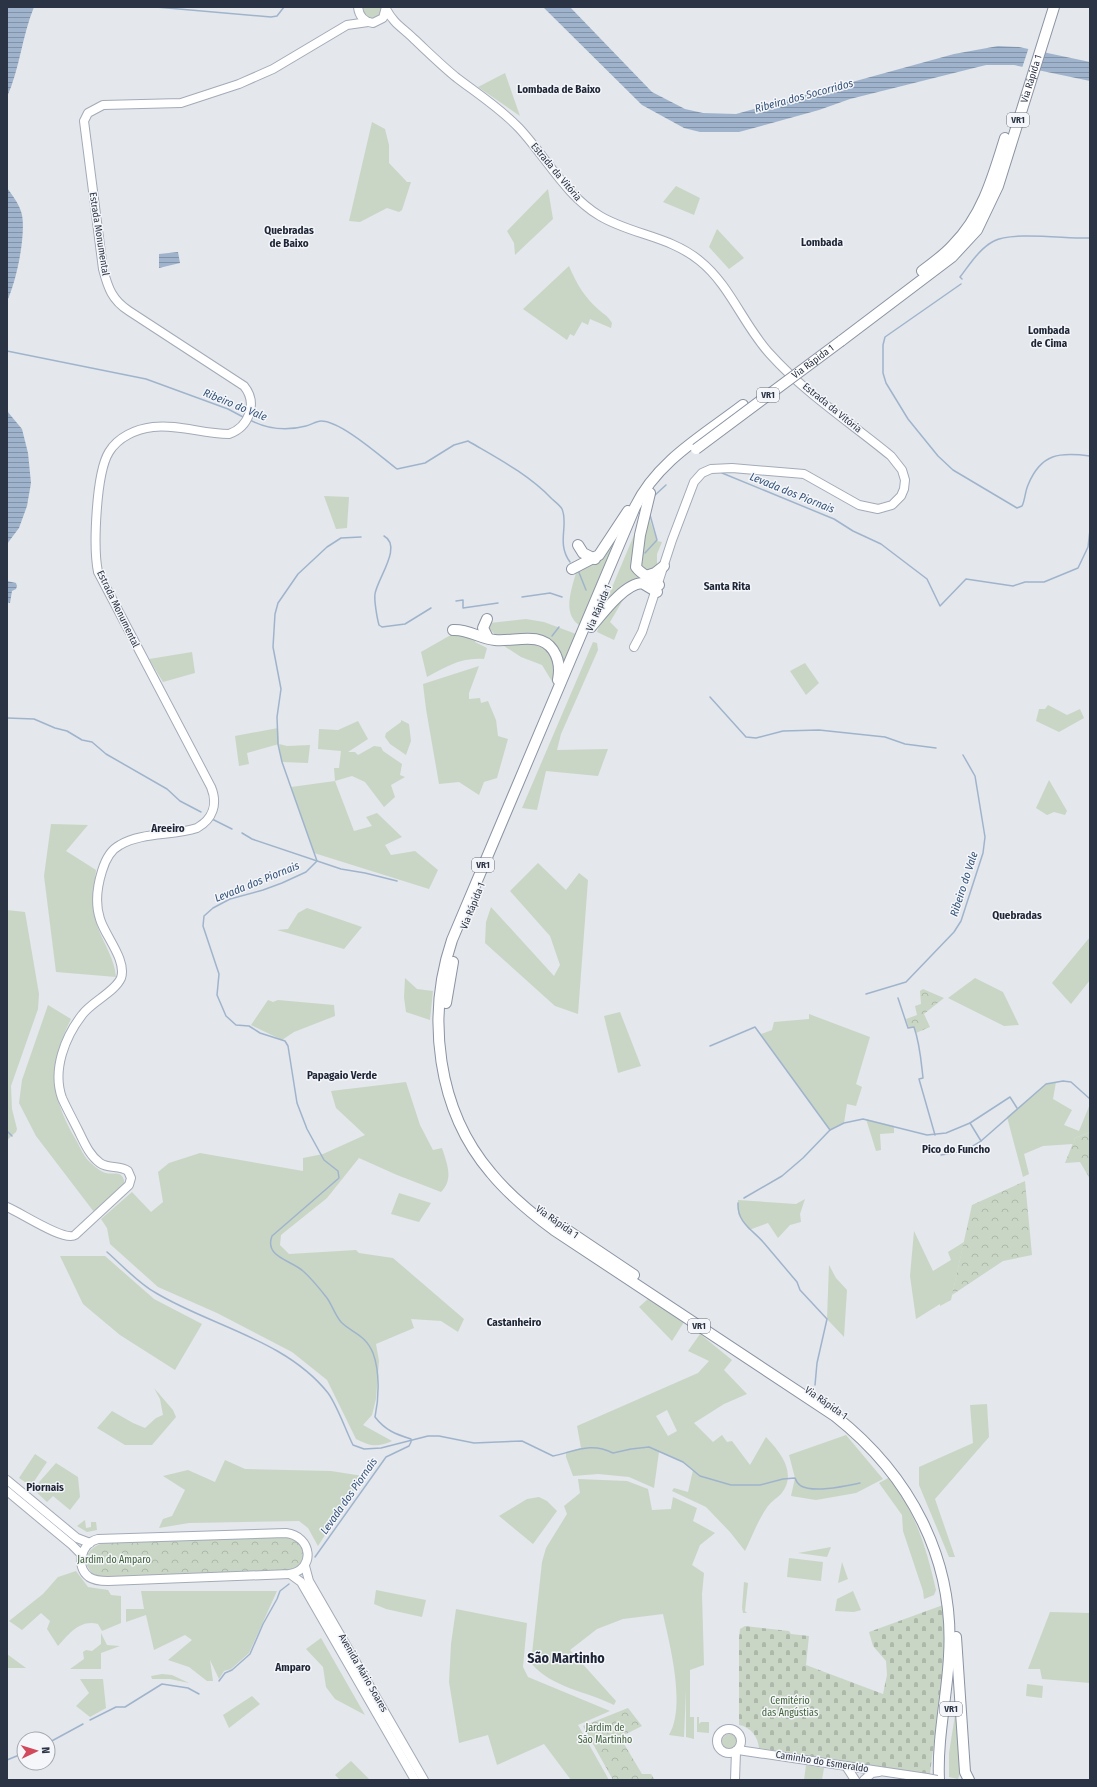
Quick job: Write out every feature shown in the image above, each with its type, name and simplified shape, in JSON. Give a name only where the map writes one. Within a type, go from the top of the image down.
[{"type":"highway","name":"Via Rápida 1","points":[[973,228],[990,184],[1047,7]]},
{"type":"highway","name":"Via Rápida 1","points":[[934,1780],[941,1734],[950,1647],[947,1599],[941,1573],[931,1542],[918,1512],[904,1488],[874,1451],[835,1416],[554,1230],[523,1206],[504,1188],[478,1155],[464,1131],[450,1098],[439,1044],[445,979],[457,927],[555,696],[580,644],[647,492],[694,446],[839,338],[946,253],[973,228],[998,186],[1054,7]]},
{"type":"highway","points":[[572,568],[595,559],[647,492]]},
{"type":"highway","points":[[647,492],[636,562],[638,570],[658,588]]},
{"type":"highway","points":[[578,545],[583,554],[595,559]]},
{"type":"highway","points":[[646,576],[655,573],[664,566]]},
{"type":"highway","points":[[588,626],[633,585],[642,584],[658,588]]},
{"type":"highway","points":[[487,620],[484,623],[483,631],[488,638]]},
{"type":"highway","points":[[453,630],[464,630],[494,640],[538,639],[546,642],[557,656],[559,668],[555,696]]},
{"type":"highway","name":"Via Rápida 1","points":[[445,979],[468,918],[580,644]]},
{"type":"highway","name":"Via Rápida 1","points":[[443,995],[446,1043],[455,1091],[470,1128],[495,1168],[526,1201],[541,1213],[826,1402],[876,1443],[910,1486],[935,1533],[951,1585],[956,1638],[955,1673],[946,1757],[946,1780]]},
{"type":"highway","points":[[956,1638],[966,1777]]},
{"type":"main road","points":[[358,8],[361,17],[368,22]]},
{"type":"main road","points":[[351,23],[358,8]]},
{"type":"main road","points":[[379,21],[384,16],[386,8]]},
{"type":"main road","name":"Estrada da Vitória","points":[[386,8],[393,21],[449,72],[510,120],[572,193],[589,209],[613,223],[656,237],[684,249],[702,262],[726,292],[759,341],[782,366],[891,456],[902,470],[905,480],[904,489],[897,501],[888,507],[873,509],[859,504],[804,474],[750,468],[711,469],[702,473],[694,482],[640,639],[634,647]]},
{"type":"main road","points":[[379,21],[393,21]]},
{"type":"main road","name":"Estrada Monumental","points":[[7,1207],[60,1234],[69,1237],[75,1235],[129,1186],[130,1175],[126,1169],[100,1164],[90,1152],[62,1097],[58,1082],[58,1070],[70,1033],[82,1014],[117,984],[122,972],[120,960],[102,925],[98,910],[97,900],[100,876],[106,859],[120,844],[137,839],[197,828],[212,814],[215,803],[211,787],[98,572],[96,532],[102,470],[105,458],[121,438],[137,430],[163,426],[229,434],[235,432],[248,416],[251,407],[251,396],[244,386],[124,308],[110,292],[103,269],[84,121],[88,113],[102,105],[181,103],[239,84],[273,69],[351,23],[379,21]]},
{"type":"main road","points":[[7,1480],[77,1538],[90,1543],[85,1548],[82,1555],[83,1569],[86,1574],[100,1581],[290,1574],[298,1572],[305,1566]]},
{"type":"main road","points":[[7,1491],[82,1555]]},
{"type":"main road","name":"Avenida Mário Soares","points":[[90,1543],[103,1539],[286,1533],[298,1536],[304,1542],[308,1553],[305,1566],[308,1578],[424,1780]]},
{"type":"main road","name":"Avenida Mário Soares","points":[[290,1574],[301,1582],[415,1780]]},
{"type":"main road","points":[[734,1751],[722,1750],[718,1744],[718,1738],[722,1732],[726,1730],[734,1731],[738,1734],[741,1740],[734,1751],[735,1780]]},
{"type":"main road","name":"Caminho do Esmeraldo","points":[[741,1740],[755,1751]]},
{"type":"main road","name":"Caminho do Esmeraldo","points":[[734,1751],[755,1751],[934,1780]]},
{"type":"main road","points":[[846,1766],[855,1780]]},
{"type":"main road","points":[[861,1768],[863,1780],[872,1773],[882,1771]]},
{"type":"green space","points":[[363,7],[383,7],[380,15],[371,19],[365,16]]},
{"type":"green space","points":[[505,73],[520,116],[478,87]]},
{"type":"green space","points":[[372,122],[385,129],[389,145],[389,163],[407,182],[411,182],[402,210],[399,212],[387,208],[360,222],[349,221]]},
{"type":"green space","points":[[676,186],[700,198],[694,215],[663,202]]},
{"type":"green space","points":[[548,189],[553,219],[515,255],[514,243],[507,231]]},
{"type":"green space","points":[[717,229],[744,258],[729,269],[709,247]]},
{"type":"green space","points":[[569,266],[585,295],[611,321],[611,328],[590,319],[588,325],[582,322],[574,336],[570,334],[567,340],[523,309]]},
{"type":"green space","points":[[324,496],[349,497],[347,528],[336,529]]},
{"type":"green space","points":[[649,509],[650,520],[657,541],[662,542],[657,554],[657,566],[645,573],[640,564]]},
{"type":"green space","points":[[628,518],[579,625],[574,620],[569,606],[571,591],[577,569],[599,561]]},
{"type":"green space","points":[[637,528],[636,574],[644,581],[605,604]]},
{"type":"green space","points":[[621,597],[623,600],[610,622],[618,630],[614,640],[597,632],[601,621]]},
{"type":"green space","points":[[526,619],[544,622],[576,634],[564,663],[557,646],[546,638],[541,636],[498,638],[490,629],[490,623]]},
{"type":"green space","points":[[456,632],[477,638],[475,642],[487,648],[484,659],[461,661],[447,666],[427,677],[421,652]]},
{"type":"green space","points":[[593,642],[597,643],[598,650],[561,734],[557,750],[608,749],[598,776],[546,771],[537,810],[522,808]]},
{"type":"green space","points":[[536,643],[547,650],[554,659],[556,670],[553,683],[542,665],[521,657],[504,646]]},
{"type":"green space","points":[[192,652],[195,673],[163,682],[149,659]]},
{"type":"green space","points":[[805,663],[819,683],[806,695],[790,671]]},
{"type":"green space","points":[[479,666],[469,693],[469,699],[480,698],[481,703],[488,701],[496,720],[498,736],[508,739],[497,778],[484,782],[479,795],[459,782],[439,784],[423,684]]},
{"type":"green space","points":[[1048,705],[1067,715],[1080,709],[1084,718],[1059,732],[1036,721],[1039,709],[1045,709]]},
{"type":"green space","points":[[401,720],[409,724],[411,741],[406,755],[390,744],[385,737],[386,733],[401,722]]},
{"type":"green space","points":[[358,721],[368,739],[348,752],[355,752],[358,755],[374,746],[381,747],[383,751],[402,764],[400,775],[405,777],[391,785],[395,797],[384,807],[365,782],[352,776],[335,781],[334,768],[339,768],[341,751],[318,749],[319,729],[338,730]]},
{"type":"green space","points":[[278,728],[279,744],[247,753],[249,764],[239,766],[235,736]]},
{"type":"green space","points":[[279,744],[287,746],[310,745],[308,763],[282,762]]},
{"type":"green space","points":[[1049,780],[1067,811],[1065,815],[1054,812],[1047,815],[1036,808]]},
{"type":"green space","points":[[335,781],[354,831],[372,826],[366,817],[377,813],[402,837],[385,845],[391,855],[415,851],[438,870],[429,889],[314,853],[291,787]]},
{"type":"green space","points":[[51,824],[88,825],[66,851],[96,870],[94,885],[94,914],[98,928],[114,964],[116,977],[56,972],[44,876]]},
{"type":"green space","points":[[538,863],[566,890],[579,873],[588,880],[578,1014],[555,1006],[485,943],[486,922],[491,907],[554,976],[560,965],[550,936],[510,891]]},
{"type":"green space","points":[[307,908],[362,927],[344,949],[277,930],[288,929],[298,913]]},
{"type":"green space","points":[[7,910],[25,912],[39,994],[38,1009],[11,1086],[12,1109],[17,1129],[16,1132],[7,1140]]},
{"type":"green space","points":[[1090,937],[1090,980],[1071,1004],[1052,983]]},
{"type":"green space","points":[[405,978],[417,989],[433,991],[430,1020],[406,1012],[404,997]]},
{"type":"green space","points":[[975,978],[1003,992],[1019,1025],[1004,1026],[948,998]]},
{"type":"green space","points":[[923,989],[944,998],[924,1014],[930,1027],[916,1033],[914,1027],[909,1028],[906,1019],[917,1015],[915,1006],[921,1004],[920,991]]},
{"type":"green space","points":[[268,1000],[273,1002],[278,1000],[334,1005],[335,1016],[294,1032],[282,1040],[251,1025]]},
{"type":"green space","points":[[48,1005],[71,1019],[58,1051],[55,1080],[57,1095],[67,1124],[82,1152],[89,1161],[104,1172],[121,1175],[124,1180],[124,1184],[117,1193],[108,1202],[94,1212],[36,1136],[19,1103],[22,1080]]},
{"type":"green space","points":[[620,1012],[641,1066],[618,1073],[604,1016]]},
{"type":"green space","points":[[809,1014],[870,1037],[856,1084],[862,1087],[856,1106],[847,1104],[844,1123],[830,1130],[761,1034],[772,1030],[774,1022],[809,1019]]},
{"type":"green space","points":[[406,1082],[420,1125],[433,1150],[442,1148],[448,1171],[445,1187],[441,1192],[359,1158],[327,1198],[281,1235],[280,1245],[289,1254],[356,1250],[359,1253],[393,1258],[464,1319],[458,1332],[441,1321],[411,1319],[414,1328],[376,1344],[379,1361],[376,1399],[372,1415],[363,1425],[392,1441],[382,1445],[374,1445],[356,1439],[327,1380],[292,1352],[217,1313],[158,1287],[110,1244],[107,1228],[101,1219],[132,1192],[151,1212],[163,1202],[158,1172],[169,1163],[200,1153],[303,1171],[303,1158],[323,1154],[365,1135],[336,1108],[331,1091]]},
{"type":"green space","points":[[1056,1082],[1053,1099],[1072,1110],[1064,1125],[1079,1131],[1090,1104],[1090,1132],[1075,1138],[1073,1144],[1043,1146],[1024,1154],[1029,1174],[1023,1177],[1007,1117],[1046,1084]]},
{"type":"green space","points":[[866,1119],[894,1126],[894,1133],[880,1134],[881,1150],[876,1151]]},
{"type":"green space","points":[[1090,1132],[1090,1179],[1080,1162],[1065,1163],[1075,1138]]},
{"type":"green space","points":[[1025,1181],[1032,1255],[1003,1261],[952,1295],[972,1205]]},
{"type":"green space","points":[[399,1193],[431,1203],[419,1222],[391,1214]]},
{"type":"green space","points":[[805,1199],[800,1214],[801,1222],[790,1225],[778,1238],[768,1223],[749,1230],[738,1214],[738,1200],[796,1204]]},
{"type":"green space","points":[[914,1231],[933,1271],[951,1260],[948,1252],[964,1242],[951,1300],[940,1306],[940,1304],[916,1319],[910,1276]]},
{"type":"green space","points":[[60,1256],[105,1256],[154,1299],[202,1324],[175,1370],[120,1335],[83,1304]]},
{"type":"green space","points":[[829,1265],[836,1278],[847,1290],[844,1337],[827,1319]]},
{"type":"green space","points":[[648,1299],[684,1322],[672,1341],[639,1307]]},
{"type":"green space","points":[[700,1334],[732,1360],[724,1370],[747,1394],[724,1404],[694,1423],[713,1442],[722,1435],[727,1442],[732,1441],[750,1465],[766,1437],[777,1449],[785,1463],[788,1478],[786,1486],[781,1494],[769,1504],[757,1524],[745,1551],[730,1532],[706,1507],[672,1491],[674,1488],[688,1492],[693,1470],[682,1462],[659,1452],[654,1488],[629,1477],[598,1474],[573,1476],[566,1457],[566,1452],[581,1448],[577,1426],[698,1373],[709,1361],[688,1351]],"holes":[[[667,1410],[677,1431],[668,1436],[656,1416]]]},
{"type":"green space","points":[[154,1388],[173,1410],[176,1417],[152,1445],[125,1445],[97,1428],[112,1411],[145,1428],[156,1418],[163,1415],[160,1399]]},
{"type":"green space","points":[[987,1404],[989,1437],[935,1499],[955,1557],[949,1557],[919,1485],[919,1467],[973,1443],[970,1405]]},
{"type":"green space","points":[[846,1435],[883,1479],[856,1493],[816,1500],[791,1496],[795,1478],[789,1455]]},
{"type":"green space","points":[[35,1454],[47,1462],[31,1486],[19,1478]]},
{"type":"green space","points":[[225,1460],[245,1469],[331,1471],[363,1476],[318,1546],[308,1528],[299,1521],[189,1523],[159,1528],[163,1519],[172,1516],[185,1490],[163,1476],[188,1470],[215,1482]]},
{"type":"green space","points":[[56,1463],[78,1477],[80,1497],[70,1510],[53,1496],[47,1502],[33,1489]]},
{"type":"green space","points":[[890,1477],[907,1504],[919,1531],[928,1559],[936,1590],[934,1595],[924,1599],[923,1591],[903,1531],[902,1515],[879,1483]]},
{"type":"green space","points":[[578,1479],[627,1481],[648,1489],[652,1510],[671,1509],[673,1497],[697,1508],[693,1521],[715,1533],[700,1545],[692,1565],[704,1573],[702,1594],[704,1665],[690,1670],[690,1717],[694,1717],[694,1739],[686,1737],[686,1691],[684,1737],[669,1735],[674,1723],[676,1692],[675,1676],[663,1614],[623,1619],[597,1629],[570,1650],[616,1701],[614,1705],[559,1684],[539,1671],[531,1663],[542,1562],[546,1548],[567,1514],[564,1506],[580,1493]]},
{"type":"green space","points":[[539,1497],[547,1501],[557,1511],[533,1544],[499,1516],[527,1499]]},
{"type":"green space","points":[[85,1520],[86,1528],[91,1527],[91,1522],[96,1522],[97,1530],[87,1532],[77,1526]]},
{"type":"green space","name":"Jardim do Amparo","points":[[287,1537],[299,1541],[304,1556],[302,1563],[294,1569],[288,1571],[104,1577],[92,1574],[86,1564],[87,1556],[90,1550],[103,1543]]},
{"type":"green space","points":[[831,1547],[827,1557],[798,1553]]},
{"type":"green space","points":[[789,1558],[823,1562],[821,1581],[787,1577]]},
{"type":"green space","points":[[842,1562],[848,1579],[838,1583]]},
{"type":"green space","points":[[76,1571],[88,1587],[108,1590],[111,1595],[121,1596],[121,1623],[102,1631],[98,1624],[92,1623],[80,1626],[71,1632],[58,1646],[47,1629],[50,1621],[41,1613],[22,1630],[9,1621],[43,1594],[58,1577]]},
{"type":"green space","points":[[744,1582],[748,1583],[745,1611],[747,1613],[743,1613],[742,1608]]},
{"type":"green space","points":[[376,1590],[426,1600],[422,1617],[386,1609],[374,1604]]},
{"type":"green space","points":[[141,1591],[277,1591],[249,1653],[231,1669],[224,1671],[219,1679],[210,1660],[213,1681],[207,1681],[189,1667],[168,1660],[192,1640],[185,1635],[154,1650],[146,1615],[126,1622],[126,1609],[144,1609]]},
{"type":"green space","points":[[853,1591],[861,1610],[854,1612],[835,1611],[837,1599]]},
{"type":"green space","name":"Cemitério das Angústias","points":[[943,1605],[945,1654],[930,1774],[759,1748],[753,1733],[747,1728],[739,1725],[739,1638],[740,1629],[745,1626],[789,1631],[791,1634],[809,1636],[806,1665],[883,1694],[887,1675],[886,1661],[873,1646],[869,1632]]},
{"type":"green space","points":[[456,1609],[527,1623],[523,1667],[528,1677],[610,1711],[578,1725],[609,1780],[571,1780],[544,1744],[497,1765],[488,1735],[459,1743],[449,1682],[451,1644]]},
{"type":"green space","points":[[1050,1612],[1090,1613],[1090,1683],[1042,1679],[1040,1669],[1028,1669]]},
{"type":"green space","points":[[101,1633],[107,1645],[120,1646],[101,1653],[101,1669],[70,1669],[84,1659],[83,1652],[86,1650],[92,1651],[101,1644]]},
{"type":"green space","points":[[321,1638],[365,1715],[335,1699],[326,1687],[323,1667],[306,1649]]},
{"type":"green space","points":[[7,1654],[26,1668],[7,1668]]},
{"type":"green space","points":[[162,1674],[172,1675],[189,1683],[170,1679],[152,1679],[151,1676]]},
{"type":"green space","points":[[80,1679],[103,1679],[106,1708],[90,1717],[76,1706],[89,1693]]},
{"type":"green space","points":[[1027,1684],[1043,1686],[1042,1698],[1026,1696]]},
{"type":"green space","points":[[252,1696],[260,1704],[229,1728],[223,1715]]},
{"type":"green space","name":"Jardim de São Martinho","points":[[628,1708],[642,1726],[620,1737],[642,1774],[651,1774],[655,1780],[613,1780],[583,1726]]},
{"type":"green space","points":[[955,1715],[957,1715],[961,1771],[958,1779],[949,1777],[949,1753]]},
{"type":"green space","points":[[697,1717],[699,1717],[699,1724],[701,1722],[709,1722],[709,1733],[697,1732]]},
{"type":"green space","points":[[727,1734],[733,1734],[738,1739],[736,1748],[733,1750],[727,1750],[722,1745],[722,1739]]},
{"type":"green space","points":[[351,1761],[370,1780],[340,1780],[335,1775]]},
{"type":"green space","points":[[806,1765],[824,1768],[822,1780],[804,1780]]},
{"type":"water","points":[[7,7],[34,7],[15,75],[7,97]]},
{"type":"water","name":"Ribeira dos Socorridos","points":[[543,7],[570,7],[652,92],[685,109],[703,113],[736,114],[954,54],[998,46],[1019,47],[1090,62],[1090,81],[1014,65],[986,65],[850,99],[819,110],[739,132],[700,132],[684,128],[642,105]]},
{"type":"water","points":[[7,188],[20,208],[23,224],[23,235],[17,271],[7,301]]},
{"type":"water","points":[[178,252],[180,263],[159,268],[159,254]]},
{"type":"water","points":[[7,411],[22,429],[28,453],[31,483],[27,506],[19,528],[7,544]]},
{"type":"water","points":[[7,581],[16,583],[17,586],[16,589],[12,591],[10,603],[7,602]]},
{"type":"pier","points":[[1029,47],[1045,51],[1038,72],[1022,68]]},
{"type":"waterway","points":[[156,7],[271,17],[277,16],[284,7]]},
{"type":"waterway","name":"Levada dos Piornais","points":[[962,279],[960,277],[980,252],[989,244],[1002,238],[1014,236],[1090,238]]},
{"type":"waterway","name":"Levada dos Piornais","points":[[961,284],[885,337],[883,345],[883,373],[886,383],[908,419],[938,456],[953,470],[1017,508],[1022,506],[1033,474],[1045,461],[1053,457],[1069,454],[1090,456]]},
{"type":"waterway","name":"Ribeiro do Vale","points":[[7,351],[146,379],[228,409],[245,418]]},
{"type":"waterway","name":"Ribeiro do Vale","points":[[250,420],[270,427],[284,429],[299,428],[319,421],[329,423],[339,427],[360,440],[397,469],[425,463],[454,445],[468,441],[501,460],[532,481],[560,506],[564,515],[564,548],[570,562]]},
{"type":"waterway","name":"Levada dos Piornais","points":[[722,473],[834,519],[853,531],[881,544],[927,579],[940,606],[966,579],[1013,586],[1025,582],[1044,582],[1078,568],[1088,547],[1090,530]]},
{"type":"waterway","name":"Levada dos Piornais","points":[[654,496],[666,485]]},
{"type":"waterway","name":"Levada dos Piornais","points":[[645,553],[657,540],[650,515]]},
{"type":"waterway","name":"Levada dos Piornais","points":[[384,536],[389,541],[391,547],[390,555],[375,594],[379,625],[382,627],[405,624],[431,608]]},
{"type":"waterway","name":"Levada dos Piornais","points":[[315,1557],[386,1457],[409,1446],[411,1439],[391,1431],[375,1417],[378,1377],[375,1360],[370,1347],[358,1334],[341,1322],[327,1298],[306,1274],[298,1267],[280,1257],[272,1249],[272,1236],[339,1178],[338,1171],[324,1160],[307,1129],[297,1103],[288,1046],[285,1041],[260,1033],[249,1026],[236,1025],[226,1016],[217,995],[219,974],[203,926],[204,916],[213,908],[230,899],[282,883],[306,872],[317,861],[282,762],[278,744],[277,717],[281,689],[273,647],[275,614],[278,603],[298,574],[327,547],[341,538],[361,537]]},
{"type":"waterway","points":[[578,570],[586,590]]},
{"type":"waterway","name":"Levada dos Piornais","points":[[522,597],[550,593],[562,597]]},
{"type":"waterway","name":"Levada dos Piornais","points":[[456,601],[463,600],[463,608],[498,603]]},
{"type":"waterway","points":[[552,636],[559,627]]},
{"type":"waterway","name":"Ribeiro do Vale","points":[[710,697],[746,737],[756,738],[783,731],[819,730],[885,737],[905,744],[936,748]]},
{"type":"waterway","points":[[7,718],[34,719],[55,728],[67,731],[82,740],[92,742],[106,754],[167,789],[180,801],[201,812]]},
{"type":"waterway","name":"Ribeiro do Vale","points":[[866,994],[906,982],[954,932],[961,921],[983,853],[985,837],[975,776],[963,755]]},
{"type":"waterway","points":[[212,819],[232,829]]},
{"type":"waterway","name":"Levada dos Piornais","points":[[242,833],[252,839],[341,869],[397,881]]},
{"type":"waterway","points":[[898,998],[908,1028],[914,1027],[916,1033],[923,1078],[919,1079],[935,1135]]},
{"type":"waterway","points":[[710,1046],[755,1027],[830,1130]]},
{"type":"waterway","points":[[970,1123],[981,1141],[1046,1084],[1063,1081],[1071,1082],[1090,1099]]},
{"type":"waterway","points":[[744,1198],[782,1176],[803,1158],[830,1130],[844,1123],[863,1119],[927,1135],[946,1133],[970,1123],[1010,1097],[1017,1108]]},
{"type":"waterway","points":[[7,1131],[12,1136]]},
{"type":"waterway","points":[[941,1155],[962,1151],[981,1141]]},
{"type":"waterway","points":[[738,1203],[740,1216],[746,1226],[764,1243],[797,1282],[800,1290],[827,1319],[817,1363],[815,1385]]},
{"type":"waterway","points":[[107,1252],[137,1280],[156,1293],[177,1305],[270,1347],[311,1375],[328,1393],[338,1411],[353,1445],[364,1449],[381,1448],[428,1436],[439,1436],[474,1443],[522,1441],[553,1456],[583,1448],[598,1448],[613,1453],[649,1447],[683,1462],[700,1476],[731,1485],[760,1485],[783,1479],[795,1478],[801,1486],[814,1489],[860,1483]]},
{"type":"waterway","name":"Levada dos Piornais","points":[[219,1681],[225,1673],[232,1670],[250,1654],[280,1591],[289,1584]]},
{"type":"waterway","name":"Levada dos Piornais","points":[[90,1720],[116,1707],[125,1707],[162,1684],[188,1688],[199,1694]]},
{"type":"waterway","name":"Levada dos Piornais","points":[[56,1739],[83,1724]]},
{"type":"waterway","name":"Levada dos Piornais","points":[[7,1760],[16,1756]]},
{"type":"district","name":"Lombada de Baixo","points":[[559,89]]},
{"type":"district","name":"Quebradas de Baixo","points":[[289,236]]},
{"type":"district","name":"Lombada","points":[[822,242]]},
{"type":"district","name":"Lombada de Cima","points":[[1049,336]]},
{"type":"district","name":"Santa Rita","points":[[727,586]]},
{"type":"district","name":"Areeiro","points":[[168,828]]},
{"type":"district","name":"Quebradas","points":[[1017,915]]},
{"type":"district","name":"Papagaio Verde","points":[[342,1075]]},
{"type":"district","name":"Pico do Funcho","points":[[956,1149]]},
{"type":"district","name":"Castanheiro","points":[[514,1322]]},
{"type":"district","name":"Piornais","points":[[45,1487]]},
{"type":"district","name":"São Martinho","points":[[566,1658]]},
{"type":"district","name":"Amparo","points":[[293,1667]]}]
